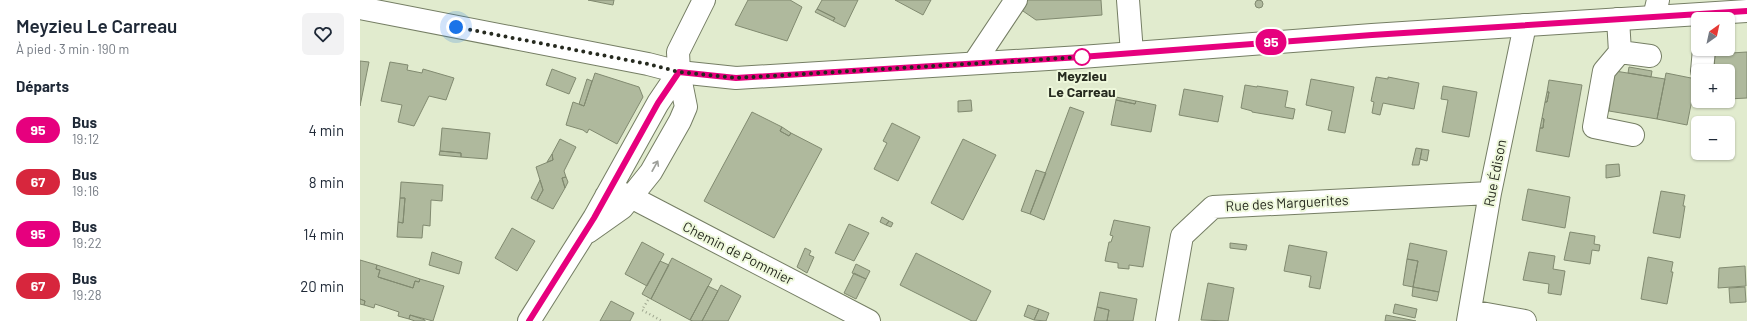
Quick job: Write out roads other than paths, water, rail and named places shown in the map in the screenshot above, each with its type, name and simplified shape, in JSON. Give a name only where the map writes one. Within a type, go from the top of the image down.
[{"type":"street","points":[[582,236],[622,208],[651,172],[686,106],[679,72],[678,52],[704,0]]},
{"type":"street","points":[[974,64],[1016,0]]},
{"type":"street","points":[[1128,0],[1132,53]]},
{"type":"street","points":[[360,8],[648,64],[679,72],[736,78],[974,64],[1618,19],[1656,8],[1691,14]]},
{"type":"street","points":[[1735,13],[1747,12]]},
{"type":"street","points":[[1618,19],[1620,52],[1604,71],[1594,127],[1634,135]]},
{"type":"street","name":"Rue Édison","points":[[1469,316],[1490,193],[1525,25]]},
{"type":"street","points":[[1620,52],[1650,56]]},
{"type":"street","points":[[529,321],[606,196],[658,103],[679,72]]},
{"type":"street","name":"Chemin de Pommier","points":[[606,196],[621,193],[631,197],[869,321]]},
{"type":"street","name":"Rue des Marguerites","points":[[1167,321],[1182,236],[1213,207],[1490,193]]},
{"type":"street","points":[[1469,316],[1525,321]]},
{"type":"place","name":"Meyzieu Le Carreau","points":[[1082,57]]}]
